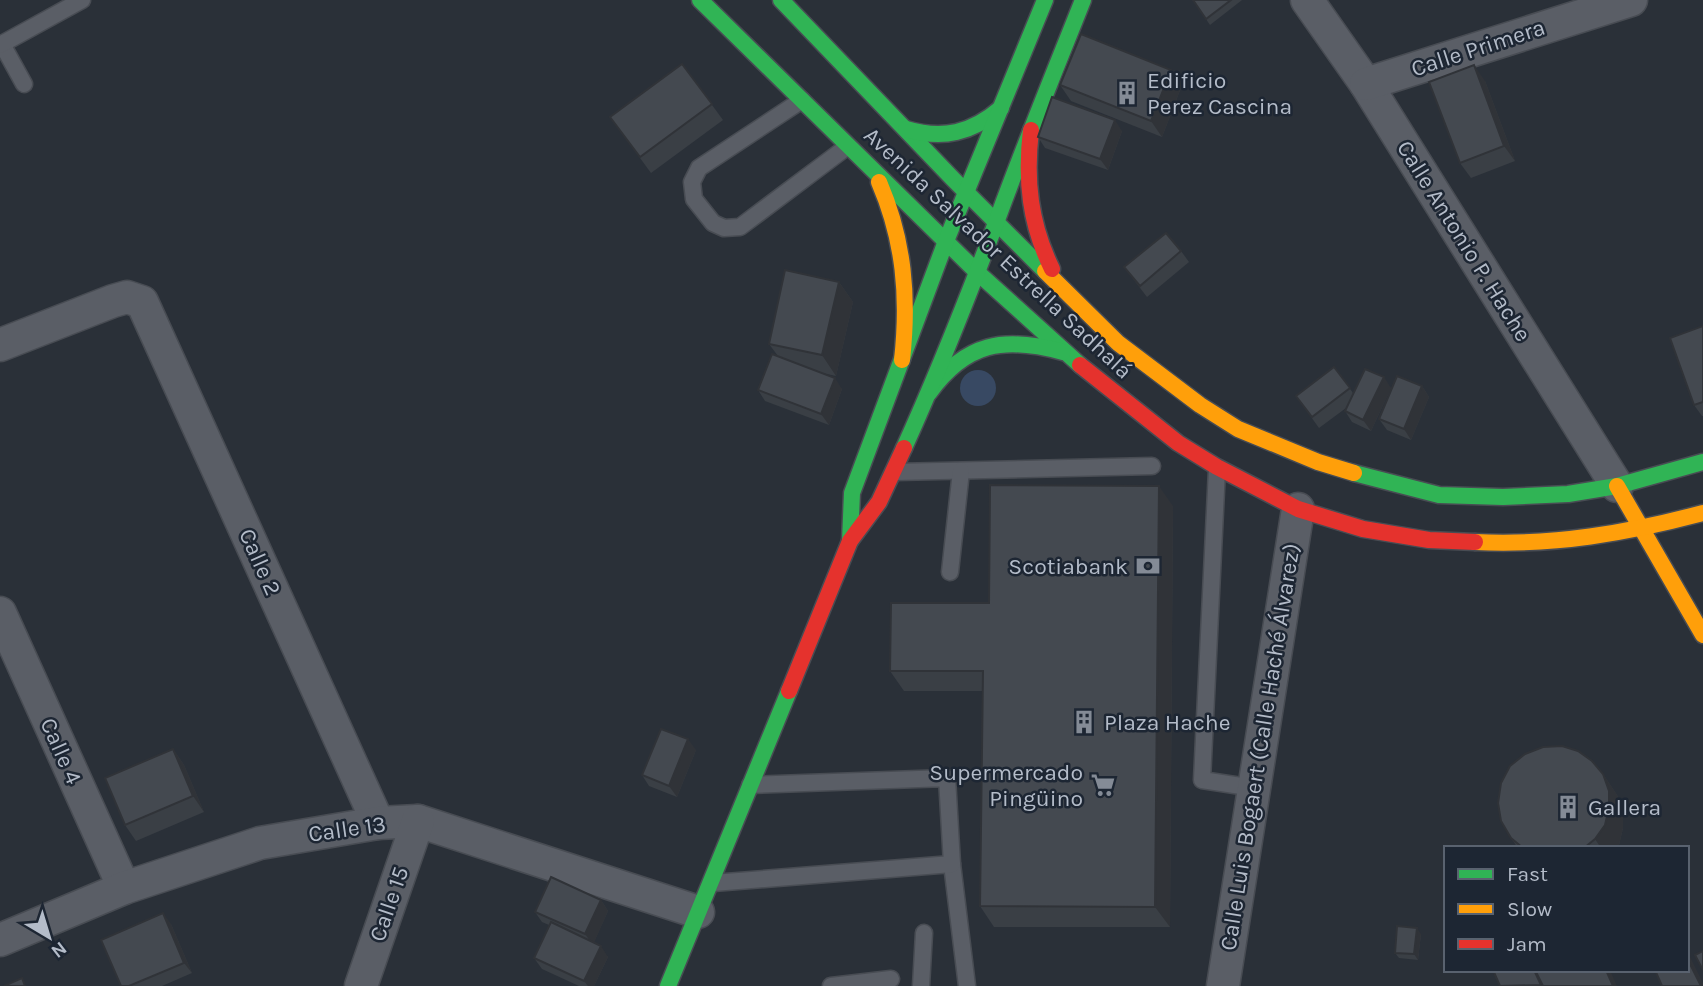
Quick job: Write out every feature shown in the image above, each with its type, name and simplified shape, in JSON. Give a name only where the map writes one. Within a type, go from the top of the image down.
[{"type":"main road","name":"Avenida Salvador Estrella Sadhalá","points":[[701,0],[978,273],[1063,352],[1178,443],[1217,467],[1298,509],[1363,529],[1429,540],[1508,544],[1583,539],[1642,529],[1703,513]]},
{"type":"main road","name":"Avenida Salvador Estrella Sadhalá","points":[[781,0],[967,193],[1118,343],[1200,405],[1238,429],[1318,462],[1381,482],[1439,495],[1555,495],[1617,486],[1703,462]]},
{"type":"main road","points":[[850,541],[852,493],[946,241],[1045,0]]},
{"type":"main road","points":[[668,986],[850,541],[879,502],[929,393],[1083,0]]},
{"type":"main road","points":[[906,129],[931,136],[957,134],[981,125],[1001,108]]},
{"type":"main road","points":[[1031,130],[1026,170],[1030,211],[1051,267],[1074,300]]},
{"type":"main road","points":[[873,170],[893,215],[904,263],[907,312],[902,360]]},
{"type":"main road","points":[[929,393],[950,366],[979,349],[1012,342],[1030,343],[1063,352]]},
{"type":"main road","points":[[1617,486],[1703,635]]},
{"type":"street","name":"Calle Antonio P. Hache","points":[[1307,0],[1366,84],[1617,486]]},
{"type":"street","name":"Calle Primera","points":[[1366,84],[1631,0]]},
{"type":"street","name":"Calle 2","points":[[0,345],[113,301],[127,297],[142,302],[378,823]]},
{"type":"street","name":"Calle Luis Bogaert (Calle Haché Álvarez)","points":[[1223,986],[1298,509]]},
{"type":"street","name":"Calle 4","points":[[0,613],[124,888]]},
{"type":"street","name":"Calle 13","points":[[0,940],[124,888],[260,843],[378,823],[418,821],[698,912]]},
{"type":"street","name":"Calle 15","points":[[361,986],[418,821]]},
{"type":"lane","points":[[24,85],[1,44],[82,0]]},
{"type":"lane","points":[[802,100],[699,168],[692,182],[694,199],[713,223],[724,228],[740,227],[848,146]]},
{"type":"lane","points":[[893,472],[1152,466]]},
{"type":"lane","points":[[1217,467],[1202,780],[1254,788]]},
{"type":"lane","points":[[950,572],[961,471]]},
{"type":"lane","points":[[750,785],[947,778],[952,864],[967,986]]},
{"type":"lane","points":[[710,883],[952,864]]},
{"type":"lane","points":[[921,986],[924,933]]},
{"type":"lane","points":[[831,986],[891,979]]},
{"type":"water","points":[[978,370],[991,375],[996,388],[991,401],[978,406],[965,401],[960,388],[965,375]]},
{"type":"building","points":[[1193,0],[1231,0],[1206,19]]},
{"type":"building","name":"Edificio Perez Cascina","points":[[1081,34],[1171,70],[1151,121],[1060,85]]},
{"type":"building","points":[[682,64],[712,104],[640,157],[610,117]]},
{"type":"building","points":[[1474,65],[1504,146],[1460,163],[1429,82]]},
{"type":"building","points":[[1052,97],[1115,120],[1100,159],[1038,137]]},
{"type":"building","points":[[1166,233],[1181,251],[1140,286],[1124,267]]},
{"type":"building","points":[[785,270],[839,282],[822,355],[769,344]]},
{"type":"building","points":[[1703,326],[1703,402],[1694,405],[1670,338]]},
{"type":"building","points":[[772,354],[835,378],[821,414],[758,390]]},
{"type":"building","points":[[1334,367],[1350,388],[1312,417],[1296,396]]},
{"type":"building","points":[[1365,369],[1384,377],[1363,420],[1345,411]]},
{"type":"building","points":[[1397,376],[1422,386],[1404,429],[1379,419]]},
{"type":"building","name":"Plaza Hache","points":[[990,485],[1159,486],[1155,907],[980,906],[983,671],[890,671],[891,603],[989,603]]},
{"type":"building","points":[[661,729],[688,739],[669,786],[642,775]]},
{"type":"building","name":"Gallera","points":[[1562,746],[1578,751],[1592,761],[1603,774],[1609,791],[1609,808],[1605,825],[1586,846],[1521,846],[1511,838],[1501,821],[1498,803],[1501,783],[1510,766],[1525,754],[1543,747]]},
{"type":"building","points":[[173,749],[193,796],[125,825],[105,778]]},
{"type":"building","points":[[551,877],[601,900],[585,934],[535,912]]},
{"type":"building","points":[[163,913],[184,963],[129,986],[121,986],[101,940]]},
{"type":"building","points":[[551,922],[601,946],[584,981],[534,958]]},
{"type":"building","points":[[1397,926],[1417,928],[1414,954],[1395,953]]},
{"type":"building","points":[[1703,951],[1703,970],[1695,955]]},
{"type":"building","points":[[1689,962],[1701,986],[1662,986],[1656,972],[1689,972]]},
{"type":"building","points":[[1494,972],[1535,972],[1541,985],[1500,986]]},
{"type":"building","points":[[1536,972],[1607,972],[1613,986],[1543,986]]},
{"type":"building","points":[[22,978],[25,986],[4,986]]},
{"type":"traffic: fast","points":[[700,0],[978,273],[1080,365]]},
{"type":"traffic: fast","points":[[781,0],[1045,271]]},
{"type":"traffic: fast","points":[[850,541],[852,493],[946,241],[1045,0]]},
{"type":"traffic: fast","points":[[904,448],[964,306],[1083,0]]},
{"type":"traffic: fast","points":[[906,129],[932,134],[956,132],[968,129],[1001,108]]},
{"type":"traffic: fast","points":[[929,393],[957,363],[988,347],[1022,344],[1063,352]]},
{"type":"traffic: fast","points":[[1354,473],[1439,495],[1503,497],[1568,494],[1617,486],[1703,462]]},
{"type":"traffic: fast","points":[[668,986],[789,691]]},
{"type":"traffic: slow","points":[[879,182],[894,225],[902,269],[905,314],[902,360]]},
{"type":"traffic: slow","points":[[1045,271],[1118,343],[1200,405],[1238,429],[1318,462],[1354,473]]},
{"type":"traffic: slow","points":[[1617,486],[1703,635]]},
{"type":"traffic: slow","points":[[1475,542],[1533,542],[1590,537],[1703,513]]},
{"type":"traffic: jam","points":[[1031,130],[1031,201],[1039,235],[1052,269]]},
{"type":"traffic: jam","points":[[1080,365],[1178,443],[1217,467],[1298,509],[1363,529],[1429,540],[1475,542]]},
{"type":"traffic: jam","points":[[789,691],[850,541],[879,502],[904,448]]},
{"type":"place","name":"Edificio Perez Cascina","points":[[1127,93]]},
{"type":"place","name":"Scotiabank","points":[[1148,566]]},
{"type":"place","name":"Plaza Hache","points":[[1084,722]]},
{"type":"place","name":"Supermercado Pingüino","points":[[1103,785]]},
{"type":"place","name":"Gallera","points":[[1568,807]]}]
